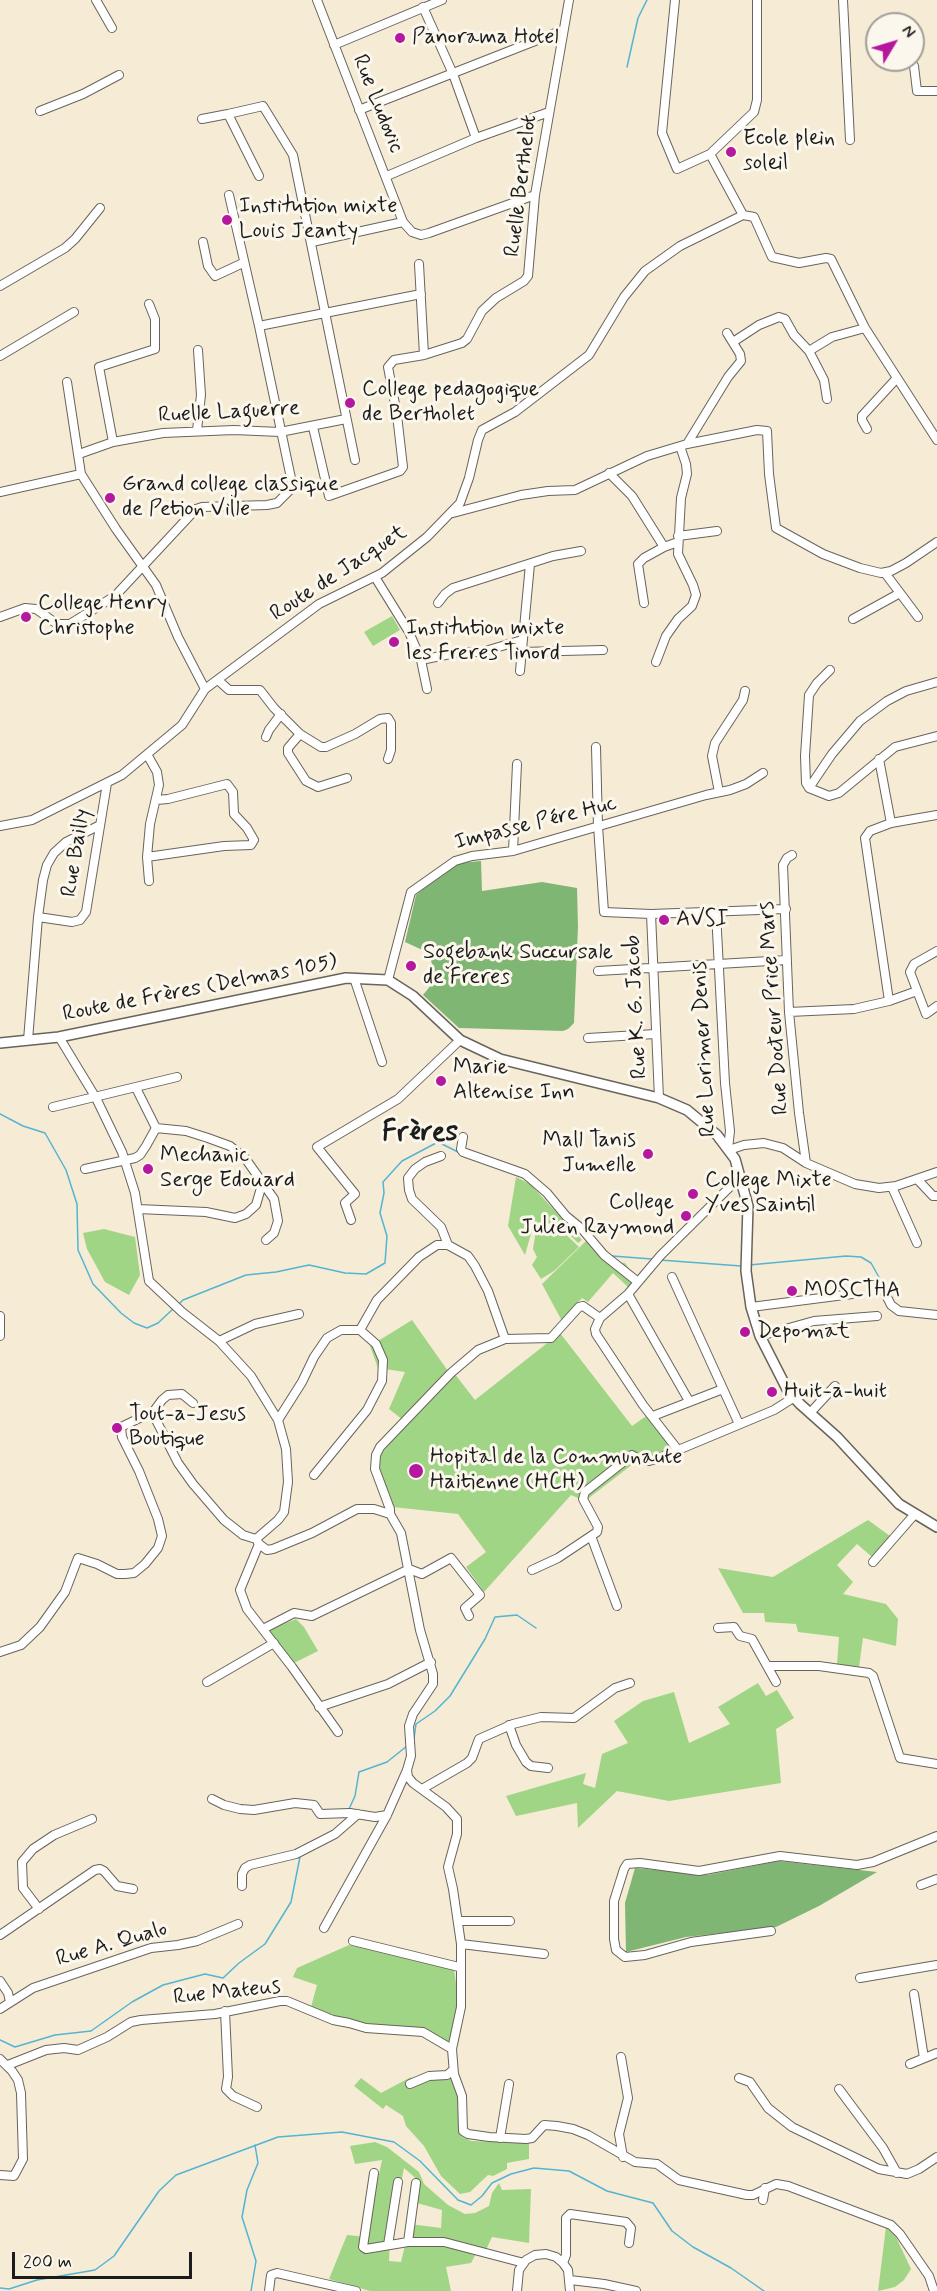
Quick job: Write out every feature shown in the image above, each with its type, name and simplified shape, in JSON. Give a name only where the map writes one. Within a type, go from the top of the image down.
[{"type":"main road","name":"Route de Frères (Delmas 105)","points":[[0,1043],[59,1037],[271,992],[354,978],[388,980],[413,996],[459,1040],[500,1059],[659,1098],[687,1110],[706,1125],[735,1159],[748,1206],[746,1266],[751,1307],[760,1336],[793,1398],[837,1437],[895,1500],[914,1515],[936,1523]]},
{"type":"street","points":[[96,0],[112,28]]},
{"type":"street","name":"Rue Ludovic","points":[[317,0],[403,222]]},
{"type":"street","points":[[334,45],[442,0]]},
{"type":"street","name":"Ruelle Berthelot","points":[[313,427],[330,497],[400,471],[403,467],[397,415],[387,367],[394,360],[424,355],[462,343],[467,339],[482,311],[496,298],[527,279],[535,195],[569,0]]},
{"type":"street","points":[[675,0],[662,133],[677,169],[710,154],[741,126],[756,107],[757,0]]},
{"type":"street","points":[[843,0],[850,140]]},
{"type":"street","points":[[423,7],[453,74],[476,138]]},
{"type":"street","points":[[359,110],[563,30]]},
{"type":"street","points":[[914,72],[917,91],[937,92]]},
{"type":"street","points":[[40,111],[83,94],[119,75]]},
{"type":"street","points":[[202,119],[265,107],[293,155],[356,460]]},
{"type":"street","points":[[387,176],[476,138],[549,111]]},
{"type":"street","points":[[228,114],[259,176]]},
{"type":"street","points":[[710,154],[743,215],[754,216],[772,257],[799,263],[831,259],[865,328],[937,440]]},
{"type":"street","points":[[0,616],[25,608],[36,609],[57,624],[70,624],[115,596],[196,509],[267,505],[287,495],[292,483],[229,195]]},
{"type":"street","points":[[312,242],[403,222],[412,232],[421,235],[535,195]]},
{"type":"street","points":[[0,286],[65,248],[100,208]]},
{"type":"street","name":"Route de Jacquet","points":[[0,826],[32,820],[107,783],[148,756],[182,726],[205,689],[219,681],[320,604],[375,577],[428,537],[460,503],[482,430],[515,412],[589,355],[624,297],[645,271],[680,246],[743,215]]},
{"type":"street","points":[[202,242],[208,266],[215,276],[243,262]]},
{"type":"street","points":[[419,264],[424,355]]},
{"type":"street","points":[[259,326],[421,294]]},
{"type":"street","points":[[113,442],[99,367],[155,350],[155,319],[149,304]]},
{"type":"street","points":[[3,354],[74,312]]},
{"type":"street","points":[[733,342],[759,325],[779,317],[784,319],[794,335],[809,351],[824,380],[827,399]]},
{"type":"street","points":[[809,351],[832,337],[865,328]]},
{"type":"street","points":[[656,662],[666,636],[678,619],[692,606],[696,595],[680,561],[678,539],[681,498],[687,474],[683,445],[741,361],[740,354],[727,333]]},
{"type":"street","points":[[197,430],[201,394],[198,350]]},
{"type":"street","points":[[867,429],[862,416],[897,378]]},
{"type":"street","points":[[67,382],[81,474],[156,585],[178,637],[205,689]]},
{"type":"street","name":"Ruelle Laguerre","points":[[79,454],[113,442],[163,433],[197,430],[280,432],[346,419]]},
{"type":"street","points":[[451,513],[521,495],[575,490],[646,456],[683,445],[757,430],[767,431],[769,474],[776,528],[823,554],[860,568],[885,573],[906,563],[937,542]]},
{"type":"street","points":[[609,473],[632,496],[664,547]]},
{"type":"street","points":[[0,492],[81,474]]},
{"type":"street","points":[[644,603],[638,564],[644,558],[678,539],[717,531]]},
{"type":"street","points":[[438,603],[453,588],[553,556],[581,551]]},
{"type":"street","points":[[520,671],[530,564]]},
{"type":"street","points":[[885,573],[918,617]]},
{"type":"street","points":[[375,577],[409,632],[421,660],[427,689]]},
{"type":"street","points":[[853,619],[900,593]]},
{"type":"street","points":[[421,660],[460,652],[482,652],[522,640]]},
{"type":"street","points":[[521,652],[603,650]]},
{"type":"street","points":[[830,670],[809,695],[805,756],[806,783],[809,788],[829,796],[839,793],[895,747],[937,736]]},
{"type":"street","points":[[219,681],[229,690],[260,690],[300,734],[317,746],[326,747],[386,717],[391,723],[391,750],[388,759]]},
{"type":"street","points":[[809,788],[832,754],[860,721],[887,701],[906,691],[937,682]]},
{"type":"street","points":[[719,792],[712,756],[715,743],[743,700],[745,691]]},
{"type":"street","points":[[266,737],[281,714]]},
{"type":"street","points":[[300,734],[288,748],[288,753],[306,781],[318,787],[347,778]]},
{"type":"street","points":[[596,747],[603,910],[607,914],[786,909]]},
{"type":"street","points":[[148,756],[157,772],[159,785],[150,824],[147,856],[149,881]]},
{"type":"street","points":[[879,759],[891,823]]},
{"type":"street","points":[[513,851],[517,764]]},
{"type":"street","name":"Impasse Pére Huc","points":[[388,980],[411,892],[455,861],[472,856],[513,851],[746,784],[763,773]]},
{"type":"street","name":"Rue Bailly","points":[[38,916],[72,922],[80,920],[86,912],[107,783]]},
{"type":"street","points":[[147,856],[224,846],[251,845],[254,840],[234,814],[233,792],[227,784],[156,800]]},
{"type":"street","points":[[889,1001],[864,838],[870,831],[891,823],[937,815]]},
{"type":"street","points":[[28,1041],[38,916],[47,865],[54,853],[66,842],[100,825]]},
{"type":"street","name":"Rue Docteur Price Mars","points":[[792,855],[783,865],[789,1012],[806,1163]]},
{"type":"street","name":"Rue Lorimer Denis","points":[[716,912],[725,1083],[730,1131],[728,1150]]},
{"type":"street","name":"Rue K. G. Jacob","points":[[651,914],[659,1098]]},
{"type":"street","points":[[937,951],[911,968],[910,972],[926,1014],[937,1006]]},
{"type":"street","points":[[598,971],[787,960]]},
{"type":"street","points":[[354,978],[382,1062]]},
{"type":"street","points":[[789,1012],[854,1009],[889,1001],[917,991]]},
{"type":"street","points":[[588,1038],[655,1034]]},
{"type":"street","points":[[59,1037],[96,1098],[125,1160],[133,1182],[149,1281],[182,1312],[219,1341],[251,1376],[278,1420],[286,1449],[288,1482],[284,1512],[257,1541],[240,1590],[247,1610],[274,1643],[338,1732]]},
{"type":"street","points":[[351,1221],[345,1203],[355,1194],[317,1147],[398,1099],[459,1040]]},
{"type":"street","points":[[53,1107],[177,1077]]},
{"type":"street","points":[[136,1088],[156,1128]]},
{"type":"street","points":[[85,1169],[140,1155],[156,1128]]},
{"type":"street","points":[[156,1128],[186,1131],[230,1146],[245,1158],[274,1199],[278,1221],[274,1233],[266,1240]]},
{"type":"street","points":[[463,1137],[461,1149],[463,1152],[525,1174],[547,1193],[604,1255],[638,1282]]},
{"type":"street","points":[[728,1150],[744,1145],[764,1143],[783,1148],[806,1163],[855,1184],[879,1188],[937,1172]]},
{"type":"street","points":[[441,1156],[425,1162],[408,1178],[412,1199],[441,1227],[448,1245]]},
{"type":"street","points":[[678,1450],[643,1405],[596,1334],[595,1329],[600,1318],[628,1294],[653,1264],[740,1177]]},
{"type":"street","points":[[917,1179],[933,1196],[937,1196]]},
{"type":"street","points":[[138,1209],[206,1212],[236,1218],[246,1214],[256,1205],[263,1181]]},
{"type":"street","points":[[892,1186],[917,1243]]},
{"type":"street","points":[[360,1330],[377,1300],[420,1257],[437,1245],[448,1245],[468,1256],[475,1266],[488,1291],[505,1339]]},
{"type":"street","points":[[672,1277],[739,1424]]},
{"type":"street","points":[[883,1288],[891,1305],[898,1311],[937,1315]]},
{"type":"street","points":[[628,1294],[688,1401]]},
{"type":"street","points":[[751,1307],[852,1294]]},
{"type":"street","points":[[324,1928],[387,1815],[411,1756],[409,1726],[413,1714],[433,1684],[401,1533],[390,1514],[375,1469],[374,1462],[380,1447],[451,1373],[478,1350],[505,1339],[551,1338],[581,1306],[600,1318]]},
{"type":"street","points":[[219,1341],[255,1324],[298,1314]]},
{"type":"street","points":[[0,1316],[0,1336]]},
{"type":"street","points":[[760,1336],[814,1322],[877,1316]]},
{"type":"street","points":[[278,1420],[327,1338],[341,1330],[360,1330],[376,1344],[383,1360],[382,1381],[367,1410],[314,1475]]},
{"type":"street","points":[[810,1413],[836,1386]]},
{"type":"street","points":[[653,1416],[723,1389]]},
{"type":"street","points":[[151,1415],[168,1395],[182,1394],[193,1403]]},
{"type":"street","points":[[532,1570],[558,1558],[597,1532],[598,1527],[583,1499],[585,1492],[632,1455],[649,1461],[774,1410],[793,1398]]},
{"type":"street","points":[[0,1652],[21,1645],[35,1632],[65,1592],[78,1558],[117,1574],[134,1573],[145,1564],[160,1543],[162,1536],[158,1519],[140,1471],[122,1437],[121,1427],[146,1415],[155,1418],[178,1463],[193,1484],[236,1531],[257,1541],[267,1550],[312,1533],[357,1509],[374,1509],[390,1514]]},
{"type":"street","points":[[873,1562],[914,1515]]},
{"type":"street","points":[[591,1536],[617,1606]]},
{"type":"street","points":[[263,1629],[294,1612],[312,1616],[409,1569],[422,1574],[451,1558],[480,1595],[465,1608],[469,1616]]},
{"type":"street","points":[[718,1629],[734,1627],[740,1636],[752,1639],[776,1682]]},
{"type":"street","points":[[207,1682],[274,1643]]},
{"type":"street","points":[[319,1707],[388,1684],[430,1662]]},
{"type":"street","points":[[768,1666],[819,1666],[869,1673],[873,1676],[900,1758],[937,1764]]},
{"type":"street","points":[[422,1789],[467,1763],[472,1758],[478,1739],[509,1725],[541,1717],[574,1718],[595,1705],[615,1688],[630,1683]]},
{"type":"street","points":[[509,1725],[516,1745],[526,1762],[531,1766],[548,1768]]},
{"type":"street","points":[[407,1770],[408,1777],[446,1807],[457,1820],[457,1834],[447,1867],[453,1889],[460,1944],[461,2007],[452,2049],[453,2070],[462,2096],[463,2131],[468,2134],[526,2139],[532,2138],[544,2126],[557,2126],[588,2135],[635,2162],[657,2164],[679,2180],[691,2184],[747,2195],[753,2195],[776,2184],[788,2186],[891,2225],[900,2234],[929,2276],[934,2291]]},
{"type":"street","points":[[212,1799],[224,1806],[240,1809],[254,1810],[295,1803],[314,1805],[320,1814],[358,1814],[375,1817],[387,1815]]},
{"type":"street","points":[[242,1886],[242,1874],[245,1868],[260,1862],[296,1854],[335,1834],[358,1814]]},
{"type":"street","points":[[39,1908],[23,1887],[22,1862],[25,1857],[54,1835],[92,1819]]},
{"type":"street","points":[[771,1932],[691,1942],[645,1955],[625,1957],[616,1950],[614,1901],[627,1864],[640,1863],[699,1871],[780,1856],[856,1865],[873,1862],[937,1836]]},
{"type":"street","points":[[0,1935],[100,1869],[117,1886],[133,1889]]},
{"type":"street","points":[[921,1885],[937,1879]]},
{"type":"street","points":[[458,1921],[510,1921]]},
{"type":"street","name":"Rue A. Qualo","points":[[0,2009],[33,1988],[65,1976],[151,1948],[178,1946],[197,1941],[238,1924]]},
{"type":"street","points":[[353,1941],[459,1967]]},
{"type":"street","points":[[460,1944],[544,1954]]},
{"type":"street","points":[[860,1978],[937,1965]]},
{"type":"street","points":[[0,1981],[8,1993],[10,2002]]},
{"type":"street","points":[[914,1994],[924,2058]]},
{"type":"street","name":"Rue Mateus","points":[[8,2065],[46,2050],[64,2048],[78,2050],[107,2037],[131,2022],[215,2014],[287,2001],[333,2020],[366,2028],[423,2032],[452,2049]]},
{"type":"street","points":[[225,2011],[228,2077],[226,2090],[233,2096],[257,2107]]},
{"type":"street","points":[[910,2064],[937,2053]]},
{"type":"street","points":[[621,2056],[628,2098],[619,2134],[623,2157]]},
{"type":"street","points":[[0,2059],[8,2065],[18,2080],[21,2093],[22,2159],[14,2176],[0,2175]]},
{"type":"street","points":[[410,2084],[429,2076],[447,2075],[453,2070]]},
{"type":"street","points":[[739,2078],[750,2082],[768,2108],[792,2127],[879,2169],[907,2174],[937,2157]]},
{"type":"street","points":[[500,2138],[509,2084]]},
{"type":"street","points":[[839,2089],[883,2148],[897,2173]]},
{"type":"street","points":[[374,2173],[362,2245],[366,2249],[408,2241],[444,2242],[524,2263]]},
{"type":"street","points":[[388,2245],[398,2182]]},
{"type":"street","points":[[408,2241],[416,2183]]},
{"type":"street","points":[[763,2200],[765,2188]]},
{"type":"street","points":[[563,2263],[566,2255],[566,2218],[570,2214],[626,2222],[631,2228],[629,2243]]},
{"type":"street","points":[[517,2291],[519,2270],[524,2263],[535,2255],[546,2254],[556,2257],[568,2270],[570,2291]]},
{"type":"street","points":[[269,2291],[271,2275],[277,2273],[356,2291]]},
{"type":"street","points":[[570,2280],[636,2291]]},
{"type":"green space","points":[[392,616],[400,630],[373,646],[364,632]]},
{"type":"green space","points":[[481,861],[482,891],[542,882],[577,888],[578,927],[574,1023],[568,1029],[563,1031],[459,1028],[423,995],[436,979],[429,953],[405,942],[416,895],[459,863]]},
{"type":"green space","points":[[516,1177],[530,1184],[582,1240],[578,1243],[557,1222],[533,1227],[525,1255],[508,1226]]},
{"type":"green space","points":[[557,1226],[579,1247],[554,1271],[541,1279],[532,1265],[537,1257],[533,1249],[536,1230]]},
{"type":"green space","points":[[104,1229],[135,1237],[140,1275],[129,1295],[105,1282],[87,1249],[83,1233]]},
{"type":"green space","points":[[586,1241],[602,1256],[614,1262],[625,1263],[637,1280],[629,1288],[613,1273],[588,1302],[582,1298],[562,1321],[542,1284]]},
{"type":"green space","points":[[412,1320],[448,1371],[403,1420],[389,1409],[405,1372],[378,1368],[370,1346]]},
{"type":"green space","points":[[560,1333],[632,1426],[649,1414],[673,1449],[657,1459],[638,1460],[585,1501],[571,1495],[484,1592],[466,1567],[486,1552],[458,1514],[393,1507],[376,1464],[384,1450],[454,1373],[475,1400]]},
{"type":"green space","points":[[868,1520],[890,1536],[872,1557],[857,1544],[837,1565],[853,1582],[843,1594],[886,1604],[898,1619],[896,1646],[863,1638],[859,1667],[837,1664],[839,1637],[798,1632],[796,1624],[765,1622],[764,1613],[743,1613],[718,1568],[773,1577]]},
{"type":"green space","points":[[296,1619],[304,1627],[318,1651],[292,1664],[266,1631]]},
{"type":"green space","points":[[758,1683],[766,1696],[777,1690],[794,1718],[776,1729],[781,1783],[669,1801],[617,1791],[578,1828],[577,1803],[516,1816],[506,1796],[586,1773],[583,1784],[595,1788],[602,1754],[628,1743],[614,1721],[643,1701],[674,1692],[689,1743],[730,1724],[718,1707]]},
{"type":"green space","points":[[779,1861],[877,1872],[819,1906],[776,1927],[686,1937],[626,1952],[625,1903],[635,1868],[707,1875]]},
{"type":"green space","points":[[349,1945],[454,1969],[458,1998],[450,2044],[426,2029],[359,2025],[333,2018],[311,2007],[317,1985],[293,1977],[297,1968]]},
{"type":"green space","points":[[430,2072],[449,2074],[459,2098],[459,2129],[463,2137],[471,2141],[529,2143],[529,2159],[507,2163],[507,2169],[493,2176],[488,2175],[470,2192],[460,2194],[441,2176],[424,2146],[406,2126],[403,2116],[386,2105],[383,2109],[354,2086],[361,2078],[381,2093],[411,2077],[414,2082]]},
{"type":"green space","points":[[375,2142],[387,2147],[419,2172],[424,2184],[448,2205],[465,2214],[475,2213],[489,2206],[492,2193],[499,2183],[502,2190],[531,2189],[529,2243],[492,2237],[486,2250],[479,2248],[471,2263],[446,2267],[451,2291],[370,2291],[329,2279],[347,2235],[366,2237],[382,2160],[355,2164],[350,2146]],"holes":[[[404,2168],[420,2182],[417,2203],[442,2210],[441,2228],[410,2224],[401,2262],[389,2261],[390,2240]]]},
{"type":"green space","points":[[886,2227],[896,2237],[911,2269],[904,2280],[895,2287],[878,2291]]},
{"type":"waterway","points":[[627,67],[638,18],[647,0]]},
{"type":"waterway","points":[[0,1114],[23,1126],[45,1133],[66,1170],[77,1204],[78,1250],[93,1284],[121,1313],[134,1323],[147,1328],[158,1323],[173,1309]]},
{"type":"waterway","points":[[179,1304],[183,1300],[246,1275],[309,1265],[345,1273],[366,1274],[385,1263],[387,1236],[380,1213],[384,1193],[383,1182],[402,1161],[438,1142],[460,1153]]},
{"type":"waterway","points":[[574,1227],[581,1234]]},
{"type":"waterway","points":[[612,1256],[652,1259]]},
{"type":"waterway","points":[[749,1265],[846,1256],[861,1257],[871,1263],[884,1286]]},
{"type":"waterway","points":[[660,1260],[741,1266]]},
{"type":"waterway","points":[[414,1738],[416,1724],[435,1711],[450,1696],[485,1639],[495,1617],[517,1615],[536,1628]]},
{"type":"waterway","points":[[349,1809],[355,1796],[359,1772],[387,1762],[407,1746]]},
{"type":"waterway","points":[[0,2040],[15,2047],[55,2035],[91,2031],[132,2002],[163,1985],[205,1974],[223,1978],[265,1944],[291,1902],[300,1857]]},
{"type":"waterway","points":[[0,2288],[9,2289],[37,2280],[95,2270],[114,2256],[159,2191],[176,2175],[278,2137],[342,2132],[394,2142],[420,2161],[458,2200],[471,2205],[492,2183],[511,2174],[534,2168],[569,2171],[607,2191],[653,2203],[672,2231],[693,2247],[731,2268],[764,2291]]},
{"type":"waterway","points":[[251,2291],[256,2261],[242,2217],[247,2190],[258,2163],[255,2145]]},
{"type":"place","name":"Panorama Hotel","points":[[400,38]]},
{"type":"place","name":"Ecole plein soleil","points":[[731,152]]},
{"type":"place","name":"Institution mixte Louis Jeanty","points":[[227,220]]},
{"type":"place","name":"College pedagogique de Bertholet","points":[[350,403]]},
{"type":"place","name":"Grand college classique de Petion Ville","points":[[110,498]]},
{"type":"place","name":"College Henry Christophe","points":[[26,617]]},
{"type":"place","name":"Institution mixte les Freres Tinord","points":[[394,642]]},
{"type":"place","name":"AVSI","points":[[664,920]]},
{"type":"place","name":"Sogebank Succursale de Freres","points":[[411,966]]},
{"type":"place","name":"Marie Altenise Inn","points":[[441,1081]]},
{"type":"place","name":"Mall Tanis Jumelle","points":[[648,1154]]},
{"type":"place","name":"Mechanic Serge Edouard","points":[[148,1169]]},
{"type":"place","name":"College Mixte Yves Saintil","points":[[693,1194]]},
{"type":"place","name":"College Julien Raymond","points":[[686,1216]]},
{"type":"place","name":"MOSCTHA","points":[[792,1291]]},
{"type":"place","name":"Depomat","points":[[745,1332]]},
{"type":"place","name":"Huit-a-huit","points":[[772,1392]]},
{"type":"place","name":"Tout-a-Jesus Boutique","points":[[117,1428]]},
{"type":"place","name":"Hopital de la Communaute Haitienne (HCH)","points":[[416,1471]]},
{"type":"district","name":"Frères","points":[[420,1134]]}]
